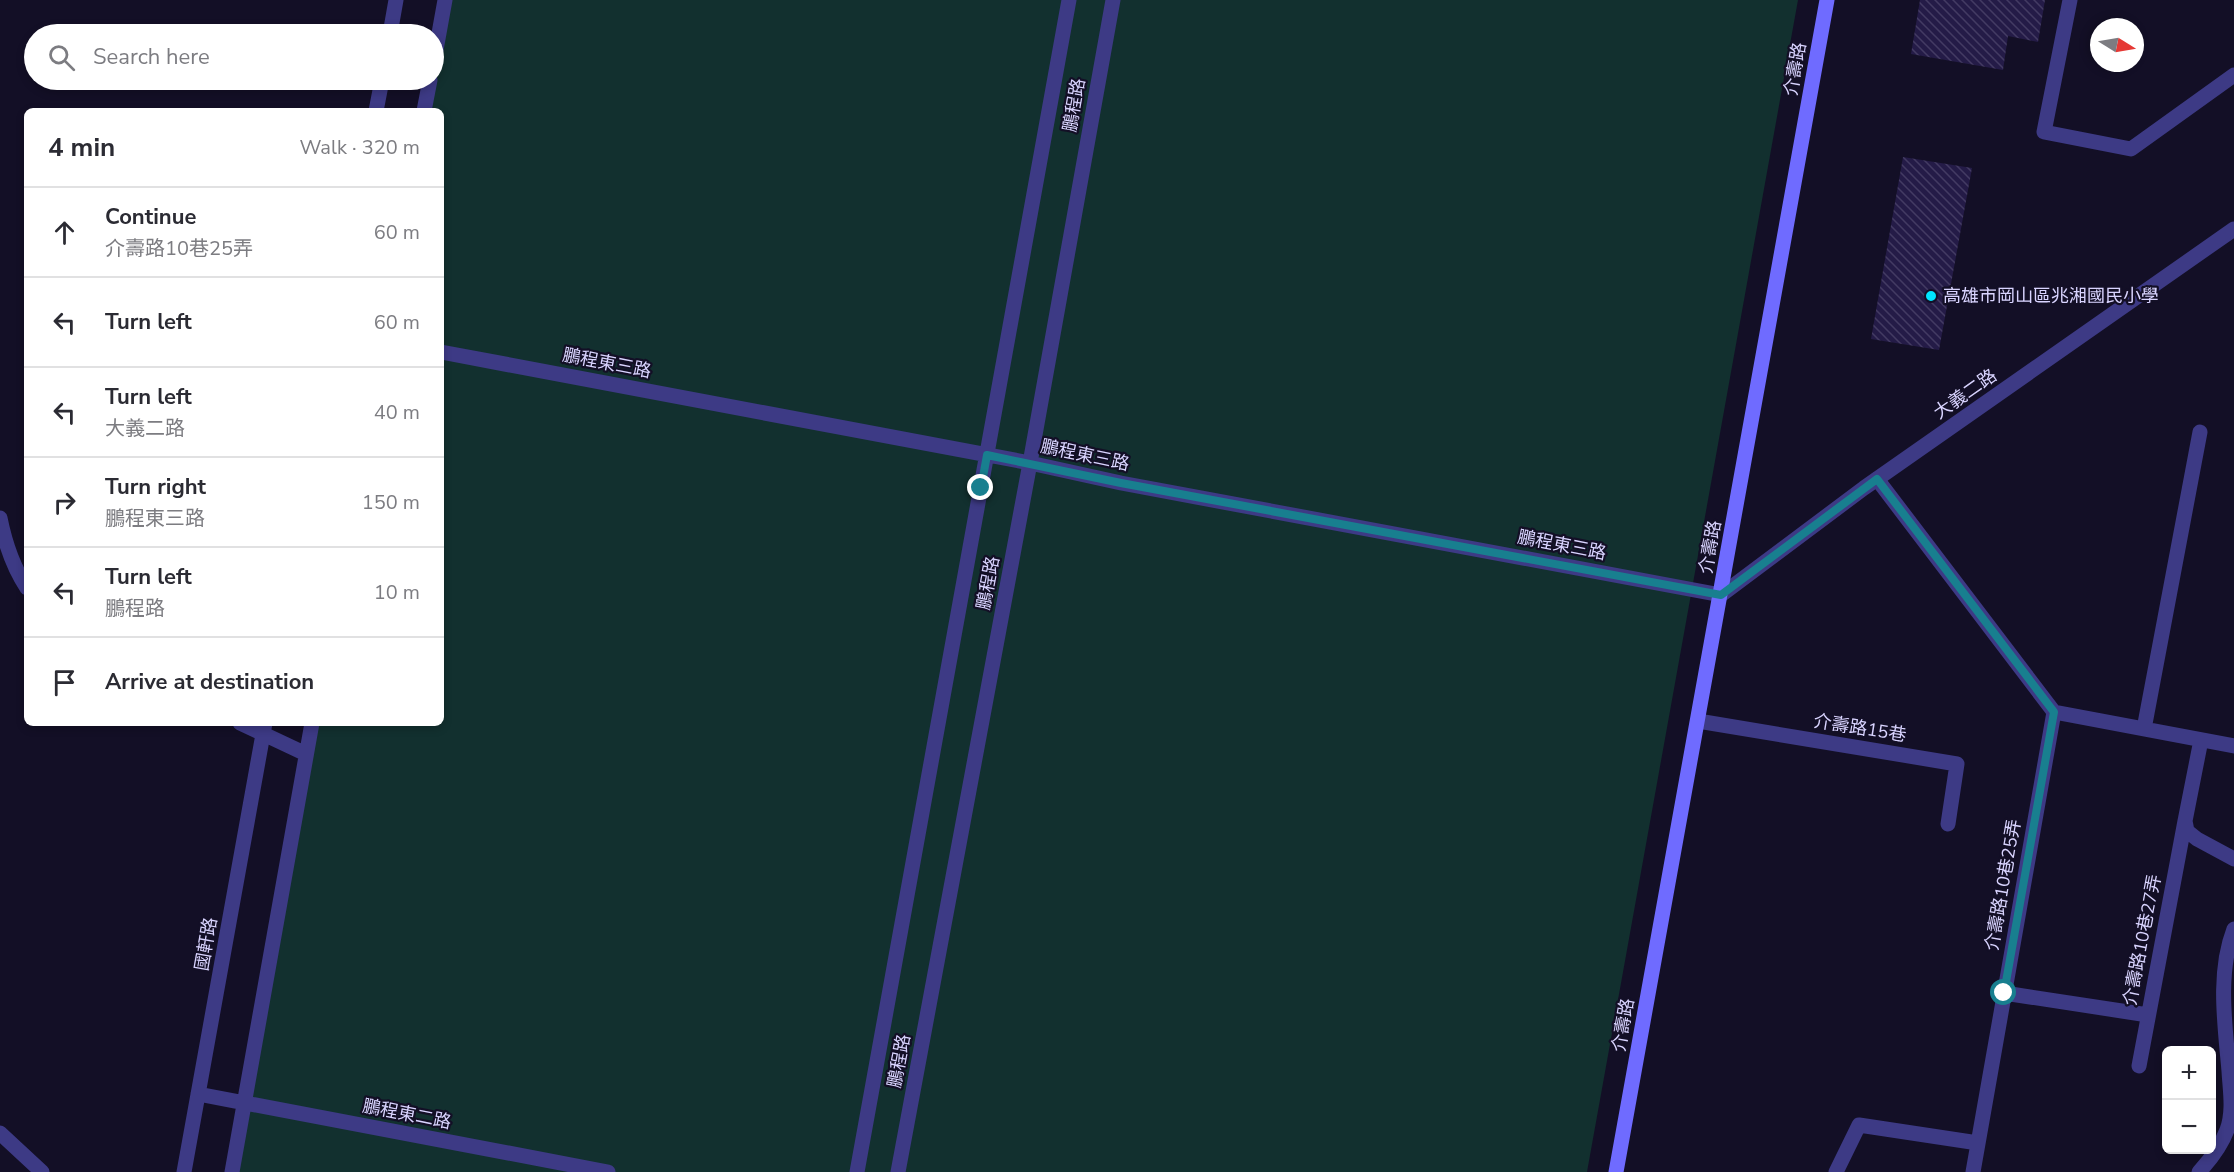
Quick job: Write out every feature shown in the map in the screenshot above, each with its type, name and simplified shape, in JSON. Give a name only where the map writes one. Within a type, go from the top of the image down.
[{"type":"main road","name":"介壽路","points":[[1616,1172],[1827,0]]},
{"type":"street","points":[[392,24],[396,0]]},
{"type":"street","points":[[441,24],[445,0]]},
{"type":"street","name":"鵬程路","points":[[857,1172],[1069,0]]},
{"type":"street","name":"鵬程路","points":[[898,1172],[1030,463],[1113,0]]},
{"type":"street","points":[[2070,0],[2044,132],[2131,149],[2234,75]]},
{"type":"street","points":[[377,108],[380,90]]},
{"type":"street","points":[[425,108],[428,90]]},
{"type":"street","name":"大義二路","points":[[1721,595],[1877,479],[2234,230]]},
{"type":"street","name":"鵬程東三路","points":[[444,353],[1030,463],[1121,483],[1721,595]]},
{"type":"street","points":[[2144,729],[2200,432]]},
{"type":"street","points":[[1877,479],[2054,712],[2234,746]]},
{"type":"street","points":[[0,518],[4,538],[24,583]]},
{"type":"street","name":"介壽路10巷25弄","points":[[1973,1172],[2054,712]]},
{"type":"street","name":"介壽路15巷","points":[[1698,721],[1956,764],[1948,824]]},
{"type":"street","points":[[232,1172],[311,726]]},
{"type":"street","points":[[264,728],[306,754]]},
{"type":"street","name":"國軒路","points":[[184,1172],[264,728]]},
{"type":"street","name":"介壽路10巷27弄","points":[[2139,1066],[2201,740]]},
{"type":"street","points":[[2185,821],[2187,831],[2197,839],[2234,859]]},
{"type":"street","points":[[2199,1172],[2214,1155],[2228,1129],[2232,1108],[2224,1013],[2225,964],[2234,929]]},
{"type":"street","points":[[2004,993],[2148,1015]]},
{"type":"street","name":"鵬程東二路","points":[[198,1095],[608,1172]]},
{"type":"street","points":[[1836,1172],[1859,1125],[1978,1143]]},
{"type":"street","points":[[0,1133],[42,1172]]},
{"type":"green space","points":[[445,0],[1798,0],[1587,1172],[238,1172],[316,726],[444,726],[444,108],[426,108],[430,90],[444,90],[444,24],[441,24]]},
{"type":"building","points":[[1920,0],[2045,0],[2038,42],[2008,36],[2003,70],[1911,54]]},
{"type":"building","points":[[1903,157],[1972,168],[1939,350],[1871,339]]},
{"type":"place","name":"高雄市岡山區兆湘國民小學","points":[[1931,296]]},
{"type":"route","points":[[981,488],[987,455],[1121,483],[1721,595],[1877,479],[2054,712],[2004,993]]}]
